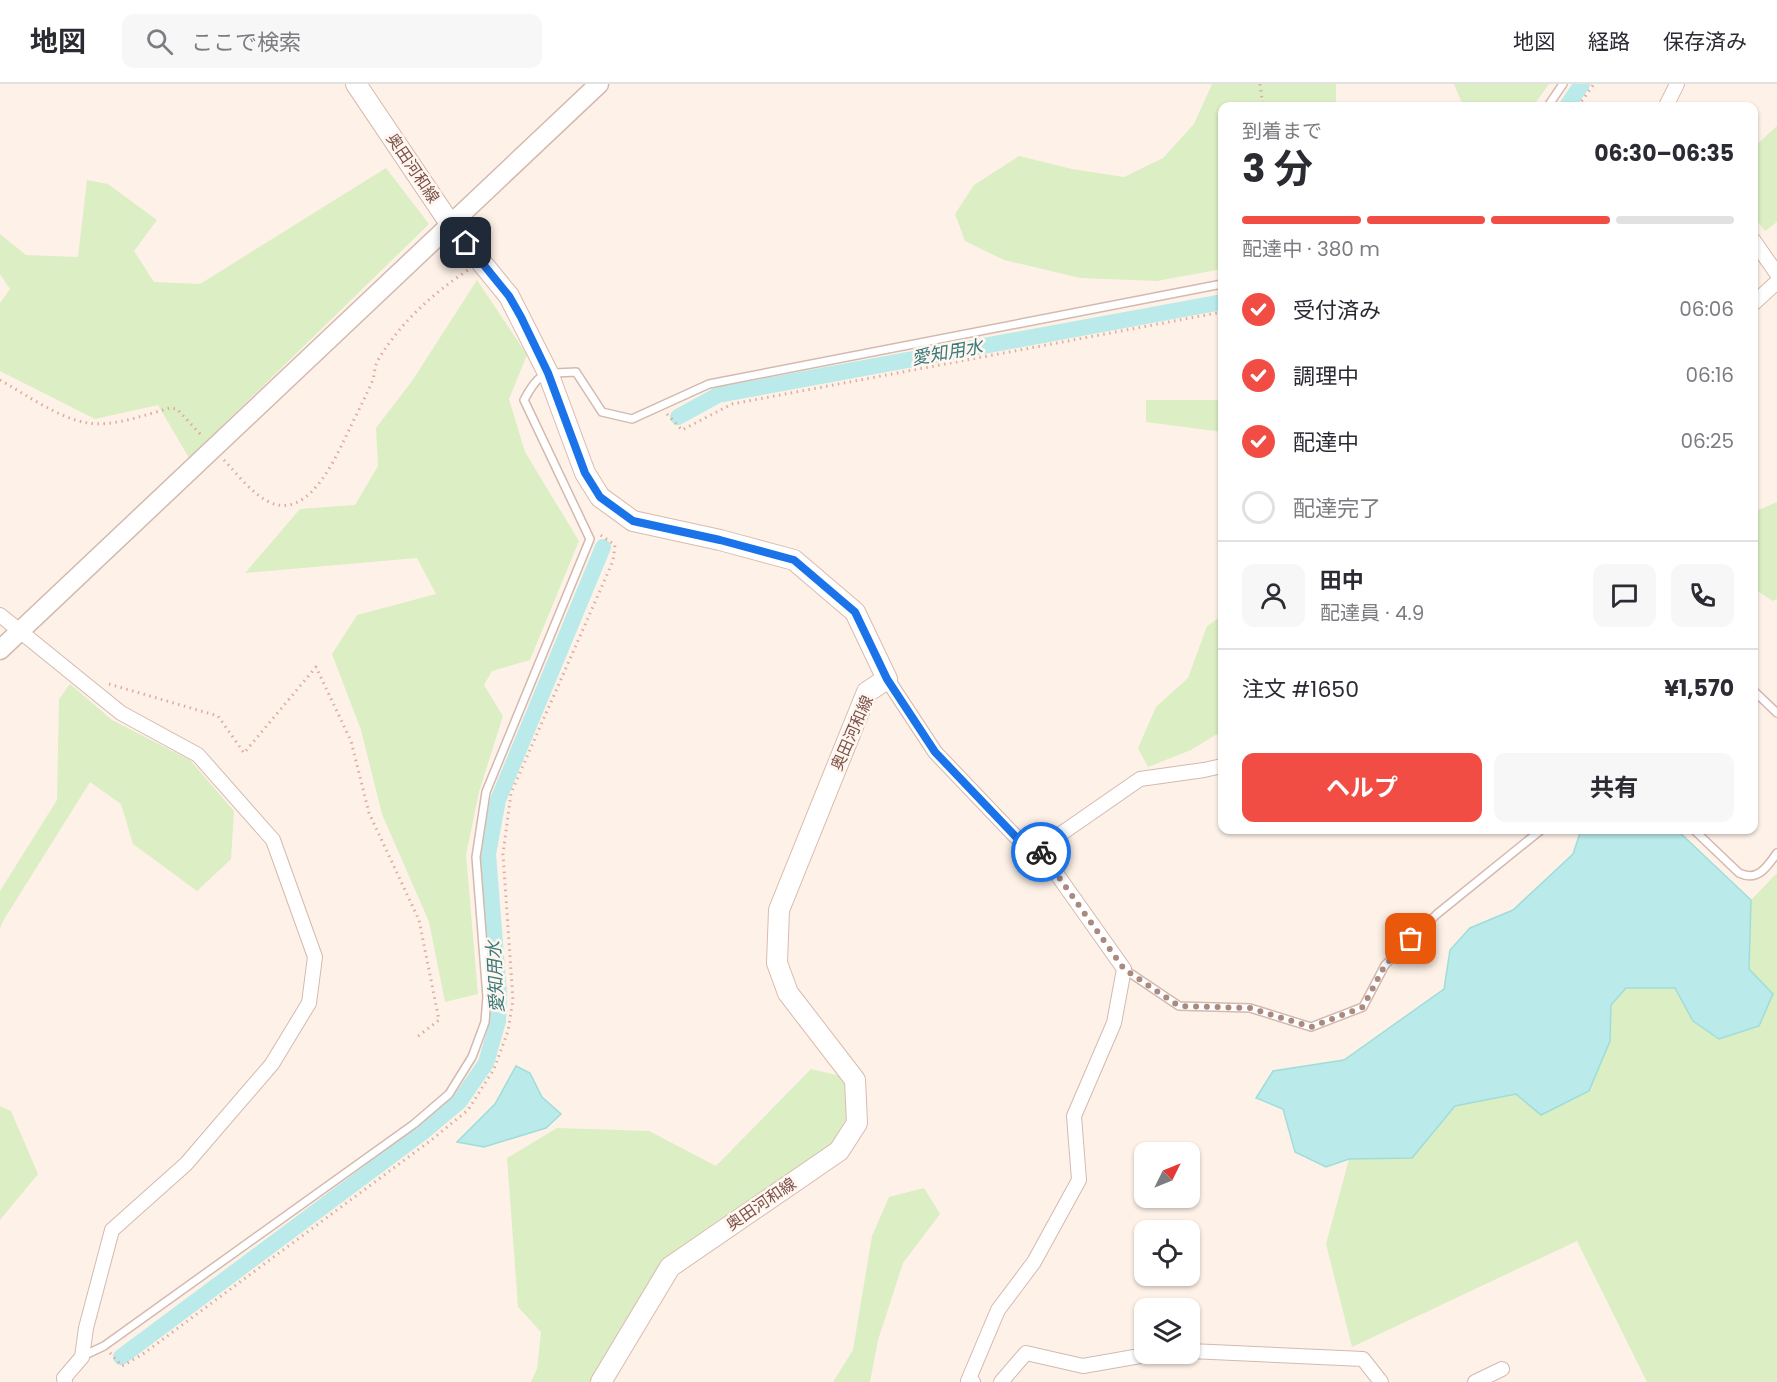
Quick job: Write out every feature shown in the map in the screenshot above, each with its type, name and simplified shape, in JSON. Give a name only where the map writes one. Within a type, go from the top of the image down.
[{"type":"main road","name":"奥田河和線","points":[[356,84],[452,225],[509,296],[548,373],[585,473],[600,497],[633,521],[720,540],[794,560],[855,612],[887,679],[867,692],[779,910],[777,963],[788,993],[855,1080],[857,1123],[839,1151],[670,1267],[601,1382]]},
{"type":"street","points":[[0,650],[599,84]]},
{"type":"street","points":[[1668,102],[1677,84]]},
{"type":"street","points":[[1758,248],[1777,274]]},
{"type":"street","points":[[1758,299],[1777,282]]},
{"type":"street","points":[[0,615],[122,713],[198,754],[273,840],[315,957],[309,1003],[272,1064],[186,1164],[112,1230],[86,1328],[82,1357],[64,1378],[65,1382]]},
{"type":"street","points":[[887,679],[935,752],[1017,838],[1039,849],[1124,969],[1114,1023],[1074,1116],[1079,1180],[1034,1262],[998,1311],[968,1381],[973,1382]]},
{"type":"street","points":[[1039,849],[1140,779],[1218,767]]},
{"type":"street","points":[[1200,1351],[1363,1359],[1382,1382]]},
{"type":"street","points":[[1001,1382],[1026,1353],[1083,1366],[1134,1357]]},
{"type":"street","points":[[1475,1382],[1502,1369]]},
{"type":"lane","points":[[1551,102],[1563,84]]},
{"type":"lane","points":[[82,1357],[104,1346],[414,1124],[449,1094],[472,1058],[484,1022],[487,997],[476,857],[486,792],[590,539],[524,400],[536,380],[548,373],[576,372],[602,412],[632,419],[709,384],[1218,285]]},
{"type":"lane","points":[[1758,695],[1777,713]]},
{"type":"lane","points":[[1124,969],[1179,1006],[1250,1008],[1311,1027],[1363,1007],[1385,965],[1437,914],[1535,834]]},
{"type":"lane","points":[[1698,834],[1739,873],[1746,876],[1758,875],[1777,854]]},
{"type":"path","points":[[1260,84],[1262,102]]},
{"type":"path","points":[[1581,102],[1594,84]]},
{"type":"path","points":[[223,459],[254,492],[273,503],[288,506],[304,498],[320,484],[330,469],[372,382],[377,362],[402,325],[435,293],[480,260]]},
{"type":"path","points":[[659,407],[682,430],[732,404],[1218,313]]},
{"type":"path","points":[[0,380],[72,419],[87,423],[104,424],[170,408],[177,409],[203,438]]},
{"type":"path","points":[[104,1346],[122,1366],[143,1354],[430,1141],[468,1110],[494,1069],[508,1031],[513,1000],[503,854],[511,793],[613,561],[615,545],[599,534],[590,539]]},
{"type":"path","points":[[106,683],[218,716],[244,753],[316,668],[351,741],[369,813],[419,920],[439,1020],[417,1037]]},
{"type":"green space","points":[[1212,84],[1336,84],[1336,102],[1218,102],[1218,270],[1157,281],[1080,278],[1004,260],[965,241],[955,214],[974,185],[1019,156],[1072,169],[1124,177],[1163,158],[1194,124]]},
{"type":"green space","points":[[1454,84],[1549,84],[1536,102],[1461,102]]},
{"type":"green space","points":[[1777,126],[1777,222],[1765,231],[1758,222],[1758,143]]},
{"type":"green space","points":[[386,168],[429,224],[189,458],[158,405],[95,419],[0,371],[0,303],[10,289],[0,274],[0,234],[26,255],[78,257],[87,180],[108,184],[157,220],[134,251],[154,282],[200,284]]},
{"type":"green space","points":[[477,280],[527,355],[509,399],[525,452],[579,541],[530,660],[492,671],[484,685],[503,716],[479,792],[466,855],[478,994],[445,1002],[429,922],[382,814],[361,730],[332,654],[357,615],[436,594],[417,558],[245,573],[300,509],[355,505],[378,466],[376,428],[412,381]]},
{"type":"green space","points":[[1146,400],[1218,400],[1218,431],[1146,422]]},
{"type":"green space","points":[[1777,502],[1777,599],[1773,601],[1758,592],[1758,510]]},
{"type":"green space","points":[[1218,619],[1218,733],[1191,750],[1148,767],[1138,748],[1156,707],[1188,678],[1207,626]]},
{"type":"green space","points":[[70,684],[112,720],[190,760],[234,811],[231,859],[197,891],[133,844],[121,804],[90,782],[0,929],[0,891],[57,800],[59,699]]},
{"type":"green space","points":[[1777,873],[1777,1382],[1647,1382],[1577,1241],[1352,1347],[1326,1244],[1349,1159],[1412,1158],[1455,1106],[1517,1094],[1610,1041],[1611,1005],[1626,988],[1675,988],[1693,1021],[1749,970],[1751,900]]},
{"type":"green space","points":[[811,1069],[845,1077],[849,1114],[830,1148],[666,1259],[594,1382],[531,1382],[537,1369],[541,1332],[518,1307],[507,1158],[557,1128],[649,1131],[716,1166]]},
{"type":"green space","points":[[0,1106],[11,1111],[38,1174],[0,1220]]},
{"type":"green space","points":[[924,1188],[940,1214],[903,1263],[878,1340],[870,1382],[833,1382],[853,1350],[872,1236],[889,1197]]},
{"type":"water","points":[[1580,834],[1681,834],[1751,900],[1749,969],[1773,994],[1759,1026],[1719,1039],[1693,1021],[1675,988],[1626,988],[1611,1005],[1610,1041],[1589,1091],[1541,1115],[1516,1094],[1455,1106],[1412,1158],[1349,1159],[1326,1167],[1295,1152],[1283,1109],[1256,1098],[1273,1071],[1344,1060],[1444,989],[1450,950],[1470,928],[1513,910],[1573,854]]},
{"type":"water","points":[[516,1066],[530,1073],[542,1097],[561,1114],[546,1128],[484,1147],[457,1142],[495,1104]]},
{"type":"waterway","name":"愛知用水","points":[[1570,102],[1582,84]]},
{"type":"waterway","name":"愛知用水","points":[[678,417],[718,395],[1218,303]]},
{"type":"waterway","name":"愛知用水","points":[[121,1357],[423,1132],[460,1101],[486,1063],[498,1021],[499,994],[488,854],[498,800],[603,547]]},
{"type":"way so far","points":[[1041,852],[1124,969],[1179,1006],[1250,1008],[1311,1027],[1363,1007],[1385,965],[1411,939]]},
{"type":"route","points":[[466,243],[509,296],[521,317],[548,373],[585,473],[600,497],[633,521],[720,540],[794,560],[855,612],[887,679],[935,752],[1017,838],[1041,852]]}]
